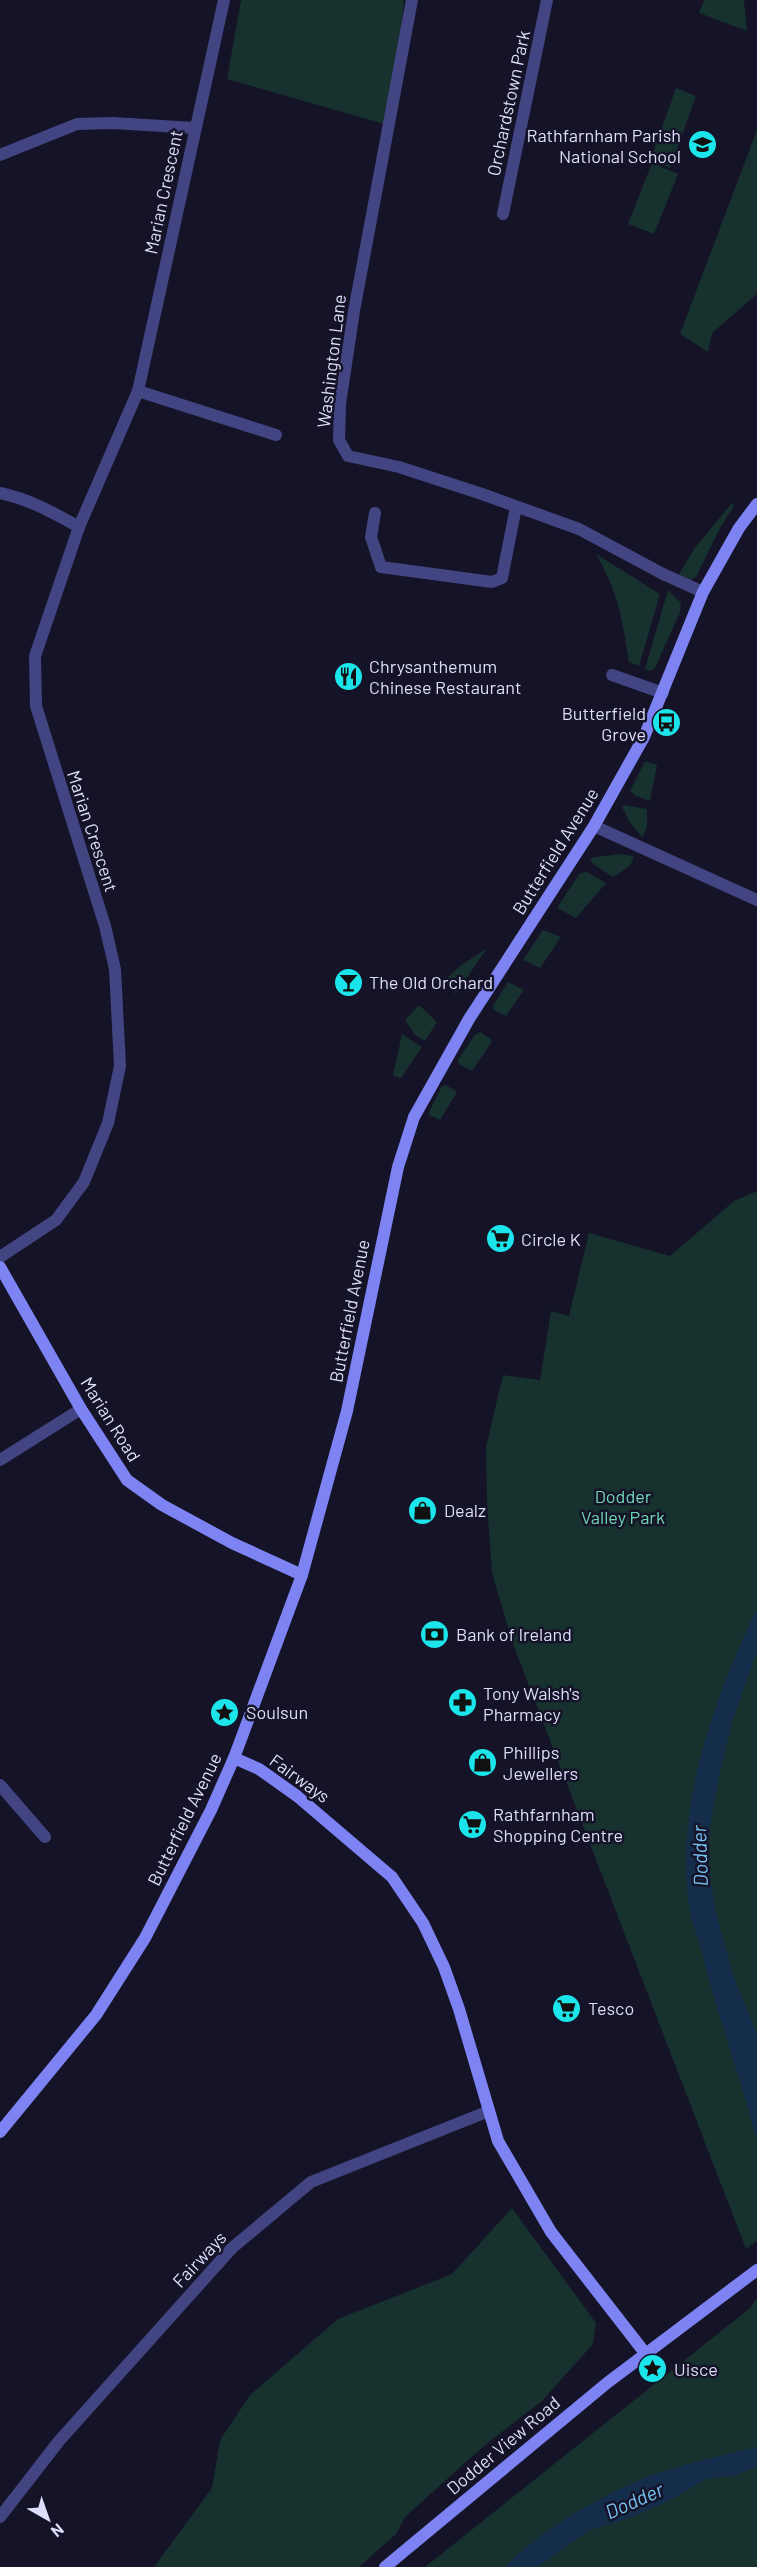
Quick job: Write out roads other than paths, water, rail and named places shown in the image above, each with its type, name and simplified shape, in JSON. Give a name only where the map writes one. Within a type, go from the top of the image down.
[{"type":"main road","name":"Butterfield Avenue","points":[[0,2132],[96,2015],[145,1938],[202,1829],[234,1758],[302,1575],[347,1411],[398,1167],[414,1117],[469,1019],[594,826],[644,737],[703,592],[739,528],[757,504]]},
{"type":"main road","name":"Marian Road","points":[[0,1267],[81,1408],[128,1480],[162,1505],[222,1538],[302,1575]]},
{"type":"main road","name":"Fairways","points":[[234,1758],[260,1769],[297,1796],[392,1877],[423,1923],[444,1967],[459,2009],[498,2141],[551,2232],[645,2353]]},
{"type":"main road","name":"Dodder View Road","points":[[386,2567],[473,2492],[645,2353],[757,2270]]},
{"type":"street","name":"Marian Crescent","points":[[0,1257],[56,1220],[84,1182],[108,1123],[120,1066],[115,969],[105,926],[36,706],[35,656],[79,527],[138,391],[224,0]]},
{"type":"street","name":"Washington Lane","points":[[411,0],[354,311],[340,404],[339,440],[348,456],[399,467],[579,530],[703,592]]},
{"type":"street","name":"Orchardstown Park","points":[[503,214],[547,0]]},
{"type":"street","points":[[0,155],[77,124],[113,123],[195,128]]},
{"type":"street","points":[[138,391],[276,435]]},
{"type":"street","points":[[0,494],[16,497],[46,509],[79,527]]},
{"type":"street","points":[[375,513],[371,537],[381,567],[492,582],[502,578],[516,507]]},
{"type":"street","points":[[612,675],[663,693]]},
{"type":"street","points":[[594,826],[757,900]]},
{"type":"street","points":[[0,1460],[81,1408]]},
{"type":"street","points":[[0,1785],[45,1837]]},
{"type":"street","name":"Fairways","points":[[0,2517],[59,2441],[232,2248],[311,2182],[489,2112]]},
{"type":"water","name":"Dodder","points":[[757,1608],[757,1651],[732,1722],[720,1771],[710,1825],[708,1861],[715,1909],[733,1975],[757,2035],[757,2140],[691,1917],[686,1866],[693,1790],[702,1752],[727,1678]]},
{"type":"water","name":"Dodder","points":[[757,2447],[757,2466],[736,2475],[706,2479],[672,2499],[635,2516],[590,2530],[537,2567],[505,2567],[553,2527],[610,2494],[647,2477],[674,2468]]},
{"type":"place","name":"Rathfarnham Parish National School","points":[[702,145]]},
{"type":"place","name":"Chrysanthemum Chinese Restaurant","points":[[348,676]]},
{"type":"place","name":"Butterfield Grove","points":[[667,723]]},
{"type":"place","name":"The Old Orchard","points":[[348,982]]},
{"type":"place","name":"Circle K","points":[[500,1239]]},
{"type":"place","name":"Dealz","points":[[423,1510]]},
{"type":"place","name":"Bank of Ireland","points":[[435,1634]]},
{"type":"place","name":"Tony Walsh's Pharmacy","points":[[462,1703]]},
{"type":"place","name":"Soulsun","points":[[225,1712]]},
{"type":"place","name":"Phillips Jewellers","points":[[482,1762]]},
{"type":"place","name":"Rathfarnham Shopping Centre","points":[[472,1824]]},
{"type":"place","name":"Tesco","points":[[567,2008]]},
{"type":"place","name":"Uisce","points":[[653,2369]]},
{"type":"park label","name":"Dodder Valley Park","points":[[623,1506]]}]
